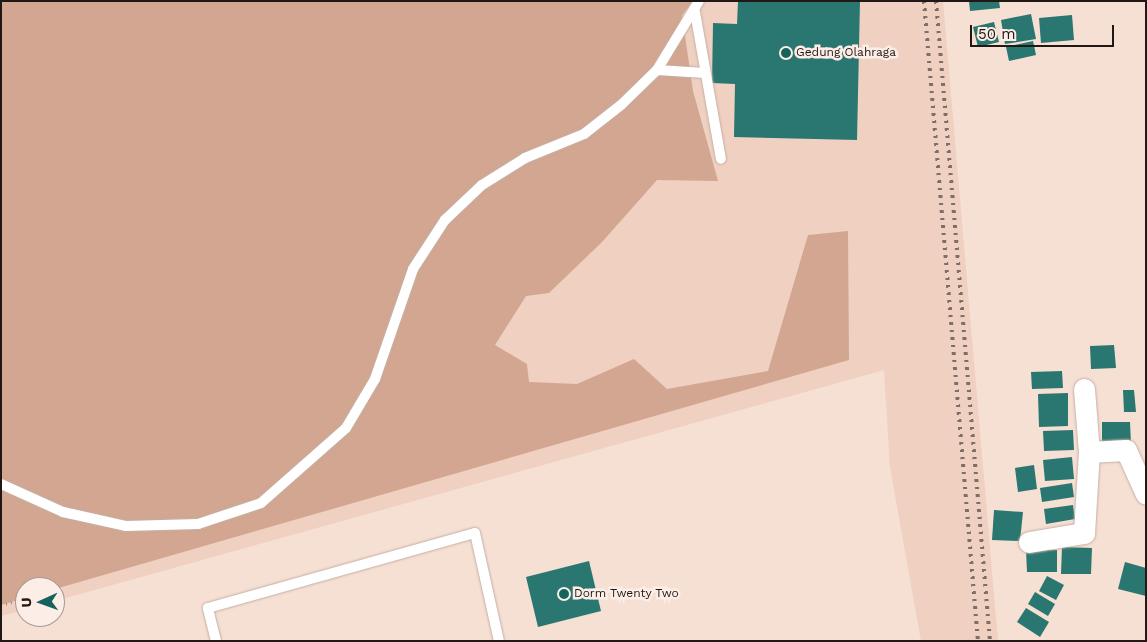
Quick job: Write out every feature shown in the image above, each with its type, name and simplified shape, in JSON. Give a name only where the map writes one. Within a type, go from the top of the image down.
[{"type":"street","points":[[1029,542],[1084,532],[1089,452],[1084,389]]},
{"type":"street","points":[[1089,452],[1126,450],[1146,494]]},
{"type":"lane","points":[[1,484],[62,512],[126,526],[198,524],[261,503],[346,428],[374,379],[413,269],[445,220],[489,180],[525,158],[584,134],[621,105],[657,70],[695,12],[699,1]]},
{"type":"lane","points":[[695,12],[721,159]]},
{"type":"lane","points":[[657,70],[705,73]]},
{"type":"lane","points":[[216,641],[208,608],[475,533],[499,641]]},
{"type":"path","points":[[1,604],[15,600]]},
{"type":"shaded area","points":[[1,1],[943,1],[998,641],[921,641],[890,467],[884,370],[65,598],[65,577],[15,577],[15,612],[1,616]]},
{"type":"shaded area","points":[[1,1],[693,1],[682,15],[693,91],[718,181],[657,180],[602,242],[549,293],[526,296],[495,345],[527,364],[529,382],[577,384],[634,359],[667,389],[768,371],[808,235],[848,231],[849,360],[65,586],[65,577],[15,577],[15,601],[1,605]]},
{"type":"building","name":"Gedung Olahraga","points":[[738,1],[860,1],[857,140],[734,137],[735,84],[712,83],[713,23],[737,24]]},
{"type":"building","points":[[969,1],[999,1],[1000,8],[970,11]]},
{"type":"building","points":[[1031,14],[1036,39],[1005,44],[1001,20]]},
{"type":"building","points":[[1072,15],[1074,40],[1041,43],[1039,18]]},
{"type":"building","points":[[994,22],[999,42],[978,47],[973,27]]},
{"type":"building","points":[[1033,41],[1036,55],[1009,61],[1006,47]]},
{"type":"building","points":[[1114,345],[1116,368],[1091,369],[1090,346]]},
{"type":"building","points":[[1062,371],[1063,388],[1032,389],[1031,372]]},
{"type":"building","points":[[1123,390],[1134,390],[1136,412],[1124,412]]},
{"type":"building","points":[[1068,393],[1068,426],[1039,427],[1038,394]]},
{"type":"building","points":[[1102,422],[1130,422],[1131,444],[1102,445]]},
{"type":"building","points":[[1073,430],[1074,450],[1044,451],[1043,431]]},
{"type":"building","points":[[1072,457],[1074,479],[1045,481],[1043,460]]},
{"type":"building","points":[[1034,465],[1037,489],[1018,492],[1015,468]]},
{"type":"building","points":[[1072,483],[1074,497],[1042,502],[1040,488]]},
{"type":"building","points":[[1073,505],[1075,519],[1046,524],[1044,509]]},
{"type":"building","points":[[994,510],[1023,512],[1020,541],[992,540]]},
{"type":"building","points":[[1062,547],[1092,548],[1091,574],[1061,574]]},
{"type":"building","points":[[1026,550],[1057,550],[1057,572],[1027,572]]},
{"type":"building","name":"Dorm Twenty Two","points":[[589,561],[601,611],[538,627],[526,577]]},
{"type":"building","points":[[1125,562],[1146,568],[1146,596],[1118,589]]},
{"type":"building","points":[[1047,576],[1064,585],[1056,600],[1039,591]]},
{"type":"building","points":[[1035,592],[1055,604],[1048,616],[1028,604]]},
{"type":"building","points":[[1026,608],[1049,622],[1040,637],[1017,622]]},
{"type":"railway","points":[[924,1],[978,641]]},
{"type":"railway","points":[[936,1],[990,641]]},
{"type":"place","name":"Gedung Olahraga","points":[[786,53]]},
{"type":"place","name":"Dorm Twenty Two","points":[[564,594]]}]
